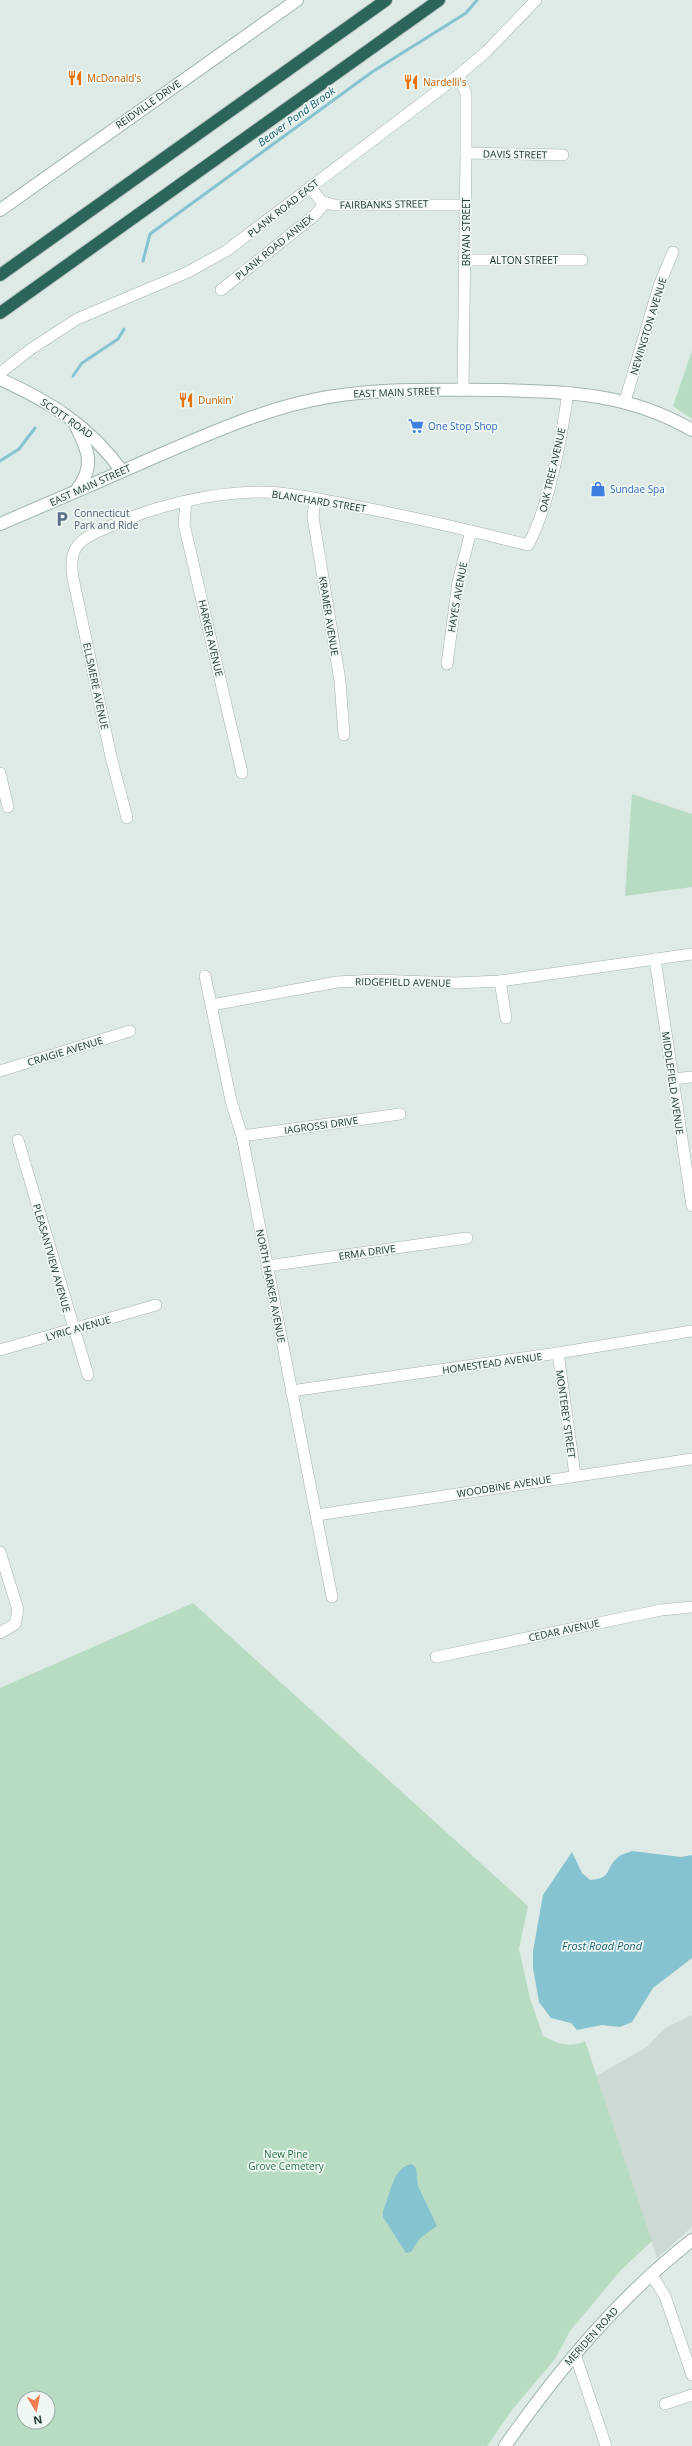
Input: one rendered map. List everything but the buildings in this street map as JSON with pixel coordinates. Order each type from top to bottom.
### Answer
[{"type":"highway","points":[[0,275],[386,0]]},
{"type":"highway","points":[[0,313],[439,0]]},
{"type":"main road","name":"REIDVILLE DRIVE","points":[[0,210],[297,0]]},
{"type":"main road","name":"SCOTT ROAD","points":[[0,379],[35,396],[74,421],[99,442],[122,471]]},
{"type":"main road","name":"EAST MAIN STREET","points":[[0,524],[232,424],[292,404],[370,391],[463,390],[568,392],[625,401],[663,415],[692,430]]},
{"type":"main road","points":[[74,421],[87,449],[89,466],[86,479],[76,491]]},
{"type":"main road","name":"MERIDEN ROAD","points":[[505,2446],[575,2354],[616,2308],[651,2274],[692,2240]]},
{"type":"street","name":"PLANK ROAD EAST","points":[[0,373],[31,349],[82,317],[188,272],[218,256],[459,75],[503,35],[536,0]]},
{"type":"street","name":"BRYAN STREET","points":[[459,75],[466,94],[466,260],[463,390]]},
{"type":"street","name":"DAVIS STREET","points":[[466,153],[563,155]]},
{"type":"street","name":"FAIRBANKS STREET","points":[[310,187],[325,203],[334,205],[466,205]]},
{"type":"street","name":"PLANK ROAD ANNEX","points":[[221,290],[315,215],[325,203]]},
{"type":"street","name":"NEWINGTON AVENUE","points":[[625,401],[659,286],[673,252]]},
{"type":"street","name":"ALTON STREET","points":[[466,260],[582,260]]},
{"type":"street","name":"OAK TREE AVENUE","points":[[528,545],[542,512],[562,429],[568,392]]},
{"type":"street","name":"BLANCHARD STREET","points":[[72,554],[76,546],[83,540],[143,512],[186,502],[257,492],[315,498],[405,515],[528,545]]},
{"type":"street","name":"KRAMER AVENUE","points":[[315,498],[314,517],[340,681],[344,735]]},
{"type":"street","name":"HARKER AVENUE","points":[[186,502],[184,524],[242,773]]},
{"type":"street","name":"HAYES AVENUE","points":[[446,664],[458,582],[471,531]]},
{"type":"street","name":"ELLSMERE AVENUE","points":[[72,554],[73,578],[111,757],[127,818]]},
{"type":"street","points":[[0,773],[8,808]]},
{"type":"street","name":"RIDGEFIELD AVENUE","points":[[212,1006],[312,985],[346,981],[376,980],[456,983],[500,981],[692,954]]},
{"type":"street","name":"MIDDLEFIELD AVENUE","points":[[655,959],[692,1206]]},
{"type":"street","name":"NORTH HARKER AVENUE","points":[[205,976],[231,1101],[242,1136],[332,1597]]},
{"type":"street","points":[[500,981],[506,1018]]},
{"type":"street","name":"CRAIGIE AVENUE","points":[[0,1071],[130,1031]]},
{"type":"street","points":[[673,1079],[692,1077]]},
{"type":"street","name":"IAGROSSI DRIVE","points":[[242,1136],[400,1114]]},
{"type":"street","name":"PLEASANTVIEW AVENUE","points":[[18,1140],[73,1330],[88,1375]]},
{"type":"street","name":"ERMA DRIVE","points":[[268,1266],[468,1238]]},
{"type":"street","name":"LYRIC AVENUE","points":[[0,1350],[156,1305]]},
{"type":"street","name":"HOMESTEAD AVENUE","points":[[291,1391],[558,1353],[692,1331]]},
{"type":"street","name":"MONTEREY STREET","points":[[558,1353],[575,1475]]},
{"type":"street","name":"WOODBINE AVENUE","points":[[317,1515],[575,1475],[692,1459]]},
{"type":"street","points":[[0,1552],[18,1610],[15,1624],[0,1633]]},
{"type":"street","name":"CEDAR AVENUE","points":[[436,1657],[662,1610],[692,1607]]},
{"type":"street","points":[[651,2274],[664,2296],[692,2375]]},
{"type":"street","points":[[575,2354],[606,2446]]},
{"type":"street","points":[[665,2404],[692,2395]]},
{"type":"shaded area","points":[[692,2015],[692,2227],[657,2258],[596,2076],[647,2047],[665,2028]]},
{"type":"green space","points":[[692,351],[692,419],[673,406]]},
{"type":"green space","points":[[632,794],[692,814],[692,887],[625,896]]},
{"type":"green space","name":"New Pine Grove Cemetery","points":[[193,1603],[528,1906],[519,1949],[530,1998],[543,2036],[558,2043],[568,2045],[574,2045],[585,2041],[652,2241],[621,2270],[570,2331],[555,2359],[512,2410],[487,2446],[0,2446],[0,1688]]},
{"type":"water","name":"Frost Road Pond","points":[[632,1851],[681,1857],[692,1855],[692,1958],[653,1988],[632,2022],[620,2027],[602,2025],[577,2030],[571,2023],[551,2018],[539,2002],[533,1968],[533,1951],[543,1895],[572,1852],[582,1873],[590,1880],[597,1879],[605,1875],[617,1858]]},
{"type":"water","points":[[412,2164],[416,2168],[418,2186],[437,2226],[420,2238],[411,2252],[406,2253],[383,2217],[383,2211],[396,2176],[400,2170]]},
{"type":"waterway","name":"Beaver Pond Brook","points":[[143,261],[150,234],[372,72],[466,13],[477,0]]},
{"type":"waterway","name":"Beaver Pond Brook","points":[[73,376],[82,363],[118,339],[124,329]]},
{"type":"waterway","name":"Beaver Pond Brook","points":[[0,461],[19,449],[35,428]]},
{"type":"place","name":"McDonald's","points":[[75,78]]},
{"type":"place","name":"Nardelli's","points":[[411,82]]},
{"type":"place","name":"Dunkin'","points":[[186,400]]},
{"type":"place","name":"One Stop Shop","points":[[416,426]]},
{"type":"place","name":"Sundae Spa","points":[[598,489]]},
{"type":"place","name":"Connecticut Park and Ride","points":[[62,519]]}]
